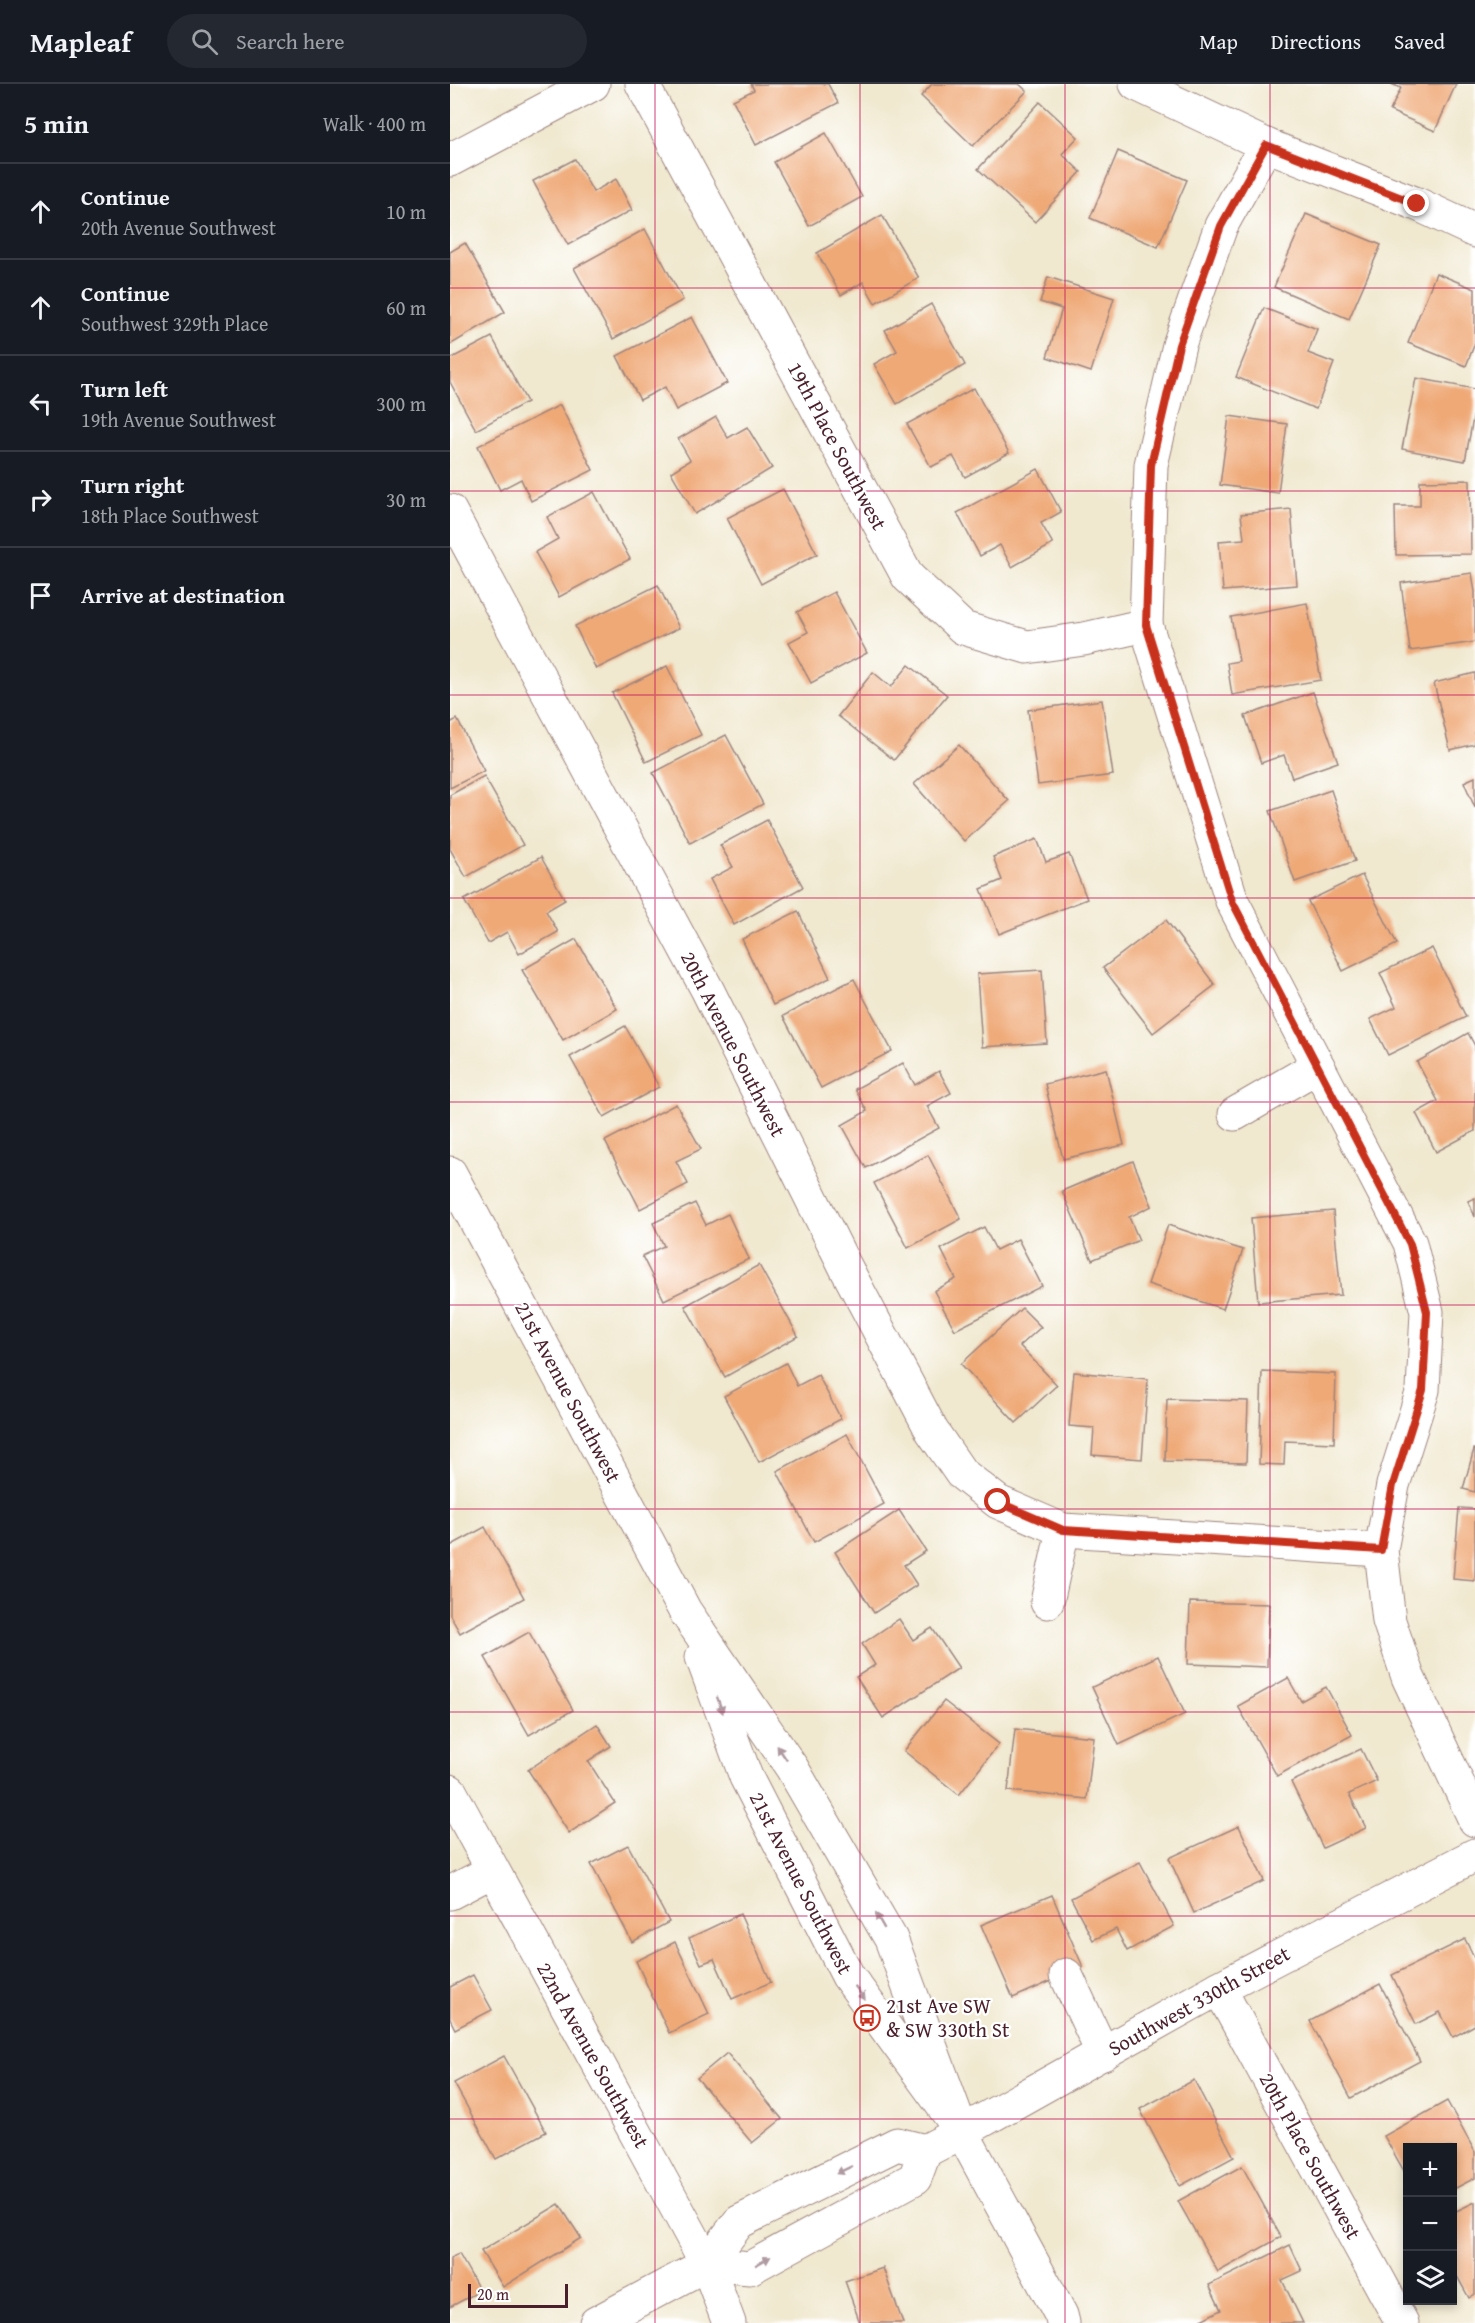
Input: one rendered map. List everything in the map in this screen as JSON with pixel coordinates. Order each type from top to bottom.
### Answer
[{"type":"street","points":[[450,160],[593,84]]},
{"type":"street","name":"19th Place Southwest","points":[[642,84],[908,577],[963,628],[1027,647],[1084,639],[1146,625]]},
{"type":"street","points":[[1136,84],[1266,145],[1417,204],[1475,231]]},
{"type":"street","points":[[1266,145],[1221,226],[1179,345],[1151,465],[1146,625],[1232,901],[1410,1244],[1427,1312],[1423,1390],[1393,1485],[1381,1550],[1389,1621],[1408,1677],[1475,1820]]},
{"type":"street","name":"20th Avenue Southwest","points":[[450,510],[707,989],[845,1266],[932,1431],[961,1473],[998,1502],[1063,1530],[1381,1550]]},
{"type":"street","points":[[1235,1114],[1318,1066]]},
{"type":"street","name":"21st Avenue Southwest","points":[[450,1173],[685,1611],[792,1768],[891,1939],[962,2132]]},
{"type":"street","points":[[1047,1602],[1063,1530]]},
{"type":"street","name":"21st Avenue Southwest","points":[[685,1611],[746,1777],[848,1976],[962,2132],[1065,2320]]},
{"type":"street","name":"22nd Avenue Southwest","points":[[450,1791],[707,2264],[729,2323]]},
{"type":"street","name":"Southwest 330th Street","points":[[925,2151],[1219,1988],[1475,1855]]},
{"type":"street","points":[[450,1893],[492,1871]]},
{"type":"street","points":[[1066,1975],[1103,2054]]},
{"type":"street","name":"20th Place Southwest","points":[[1219,1988],[1402,2323]]},
{"type":"street","points":[[596,2323],[707,2264],[739,2222],[897,2144],[925,2151],[915,2178],[750,2268],[707,2264]]},
{"type":"building","points":[[751,84],[828,84],[838,103],[756,145],[733,100],[754,90]]},
{"type":"building","points":[[932,84],[1019,84],[1027,91],[973,146],[921,96]]},
{"type":"building","points":[[1391,84],[1456,84],[1435,131],[1390,111],[1401,88]]},
{"type":"building","points":[[1040,102],[1078,137],[1062,154],[1081,172],[1035,222],[978,169]]},
{"type":"building","points":[[826,133],[862,197],[809,226],[774,162]]},
{"type":"building","points":[[1118,151],[1187,180],[1158,247],[1090,218]]},
{"type":"building","points":[[575,159],[593,192],[616,179],[632,210],[568,245],[533,181]]},
{"type":"building","points":[[1306,214],[1381,245],[1349,319],[1274,287]]},
{"type":"building","points":[[882,215],[919,278],[875,303],[863,282],[841,295],[817,253]]},
{"type":"building","points":[[645,229],[683,300],[613,339],[574,268]]},
{"type":"building","points":[[465,243],[505,312],[450,345],[450,252]]},
{"type":"building","points":[[1436,273],[1475,289],[1475,343],[1466,366],[1408,343]]},
{"type":"building","points":[[1048,277],[1114,298],[1091,372],[1047,357],[1062,309],[1040,302]]},
{"type":"building","points":[[931,304],[965,365],[897,404],[874,364],[897,351],[885,330]]},
{"type":"building","points":[[1264,308],[1317,329],[1308,353],[1334,363],[1316,409],[1236,377]]},
{"type":"building","points":[[692,317],[727,383],[676,410],[665,387],[640,400],[617,356]]},
{"type":"building","points":[[492,337],[527,402],[476,430],[450,382],[450,359]]},
{"type":"building","points":[[1416,378],[1475,389],[1475,408],[1465,461],[1402,449]]},
{"type":"building","points":[[974,388],[1009,453],[965,477],[953,456],[931,467],[907,424]]},
{"type":"building","points":[[560,405],[593,470],[531,501],[521,479],[500,490],[478,446]]},
{"type":"building","points":[[1229,416],[1287,424],[1278,493],[1220,485]]},
{"type":"building","points":[[716,417],[728,438],[747,427],[772,468],[695,514],[671,472],[690,460],[678,439]]},
{"type":"building","points":[[1038,469],[1061,512],[1041,523],[1053,544],[1012,567],[1000,545],[980,556],[957,513]]},
{"type":"building","points":[[1470,480],[1471,554],[1396,555],[1395,506],[1420,506],[1420,481]]},
{"type":"building","points":[[783,489],[817,554],[761,584],[727,518]]},
{"type":"building","points":[[594,492],[630,559],[559,597],[535,552],[558,539],[547,517]]},
{"type":"building","points":[[1291,509],[1297,585],[1223,591],[1219,541],[1244,539],[1241,514]]},
{"type":"building","points":[[1472,573],[1475,592],[1475,642],[1410,651],[1401,583]]},
{"type":"building","points":[[658,585],[679,628],[596,669],[575,626]]},
{"type":"building","points":[[834,592],[867,653],[811,683],[789,642],[808,632],[797,612]]},
{"type":"building","points":[[1307,603],[1321,680],[1232,695],[1227,663],[1239,661],[1231,617]]},
{"type":"building","points":[[909,665],[947,695],[894,760],[838,716],[873,672],[891,687]]},
{"type":"building","points":[[667,666],[701,735],[646,762],[612,693]]},
{"type":"building","points":[[1475,673],[1475,744],[1450,750],[1434,683]]},
{"type":"building","points":[[1313,692],[1338,762],[1292,778],[1284,755],[1261,763],[1245,716]]},
{"type":"building","points":[[1102,700],[1113,775],[1038,785],[1028,710]]},
{"type":"building","points":[[457,719],[484,771],[450,788],[450,723]]},
{"type":"building","points":[[726,735],[763,804],[690,843],[653,773]]},
{"type":"building","points":[[959,745],[1009,801],[964,841],[914,784]]},
{"type":"building","points":[[484,776],[523,845],[466,877],[450,849],[450,795]]},
{"type":"building","points":[[1475,777],[1475,808],[1464,782]]},
{"type":"building","points":[[1331,790],[1355,861],[1295,882],[1270,811]]},
{"type":"building","points":[[767,820],[803,887],[734,925],[710,879],[733,867],[720,845]]},
{"type":"building","points":[[1037,839],[1046,862],[1069,854],[1087,899],[999,934],[981,889],[1002,880],[993,857]]},
{"type":"building","points":[[541,857],[565,900],[546,911],[558,932],[519,954],[507,932],[488,943],[464,900]]},
{"type":"building","points":[[1362,875],[1397,944],[1343,971],[1308,901]]},
{"type":"building","points":[[798,911],[830,978],[773,1005],[742,939]]},
{"type":"building","points":[[1166,920],[1215,985],[1153,1033],[1103,968]]},
{"type":"building","points":[[576,939],[617,1009],[563,1040],[522,970]]},
{"type":"building","points":[[1432,948],[1466,1017],[1388,1055],[1370,1019],[1396,1007],[1380,973]]},
{"type":"building","points":[[1042,970],[1047,1043],[982,1047],[977,974]]},
{"type":"building","points":[[854,979],[892,1051],[821,1088],[783,1016]]},
{"type":"building","points":[[625,1026],[659,1087],[604,1117],[570,1057]]},
{"type":"building","points":[[1468,1033],[1475,1046],[1475,1131],[1436,1152],[1416,1113],[1438,1101],[1417,1062]]},
{"type":"building","points":[[903,1063],[915,1085],[939,1071],[951,1093],[927,1106],[939,1128],[866,1168],[842,1125],[867,1111],[855,1089]]},
{"type":"building","points":[[1106,1069],[1124,1145],[1063,1159],[1045,1084]]},
{"type":"building","points":[[676,1104],[701,1149],[676,1161],[688,1184],[640,1209],[605,1141]]},
{"type":"building","points":[[928,1155],[961,1219],[908,1248],[874,1183]]},
{"type":"building","points":[[1133,1161],[1152,1206],[1129,1217],[1139,1240],[1092,1260],[1062,1191]]},
{"type":"building","points":[[1475,1198],[1475,1217],[1468,1201]]},
{"type":"building","points":[[695,1203],[706,1225],[728,1214],[749,1259],[664,1300],[642,1256],[664,1246],[653,1223]]},
{"type":"building","points":[[1333,1211],[1341,1295],[1258,1302],[1251,1218]]},
{"type":"building","points":[[1168,1225],[1243,1250],[1223,1309],[1148,1284]]},
{"type":"building","points":[[984,1227],[996,1250],[1018,1239],[1042,1286],[955,1330],[934,1291],[956,1279],[941,1249]]},
{"type":"building","points":[[759,1265],[798,1336],[725,1377],[685,1306]]},
{"type":"building","points":[[1022,1308],[1041,1327],[1020,1346],[1057,1385],[1016,1423],[961,1364]]},
{"type":"building","points":[[786,1363],[797,1386],[818,1375],[841,1419],[759,1462],[724,1396]]},
{"type":"building","points":[[1262,1371],[1336,1374],[1334,1443],[1285,1441],[1284,1465],[1259,1464]]},
{"type":"building","points":[[1074,1372],[1148,1379],[1142,1459],[1092,1455],[1094,1428],[1069,1426]]},
{"type":"building","points":[[1167,1399],[1248,1401],[1246,1463],[1165,1461]]},
{"type":"building","points":[[847,1434],[884,1504],[814,1542],[777,1471]]},
{"type":"building","points":[[1475,1449],[1475,1492],[1463,1489]]},
{"type":"building","points":[[1459,1508],[1475,1509],[1475,1581],[1453,1579]]},
{"type":"building","points":[[899,1510],[926,1551],[904,1565],[917,1585],[874,1613],[835,1552]]},
{"type":"building","points":[[485,1527],[524,1598],[460,1633],[450,1615],[450,1546]]},
{"type":"building","points":[[1190,1602],[1269,1604],[1267,1667],[1188,1664]]},
{"type":"building","points":[[899,1619],[913,1640],[932,1628],[959,1668],[883,1718],[856,1677],[875,1665],[862,1644]]},
{"type":"building","points":[[529,1632],[573,1710],[529,1735],[485,1657]]},
{"type":"building","points":[[1158,1656],[1185,1714],[1119,1745],[1092,1687]]},
{"type":"building","points":[[1288,1678],[1301,1701],[1326,1687],[1352,1735],[1277,1776],[1238,1706]]},
{"type":"building","points":[[944,1701],[999,1744],[959,1795],[904,1751]]},
{"type":"building","points":[[597,1724],[611,1746],[588,1761],[615,1803],[569,1833],[528,1770]]},
{"type":"building","points":[[1015,1729],[1094,1737],[1087,1799],[1008,1791]]},
{"type":"building","points":[[1361,1749],[1377,1781],[1349,1794],[1366,1828],[1323,1848],[1291,1782]]},
{"type":"building","points":[[1239,1826],[1264,1881],[1194,1913],[1169,1858]]},
{"type":"building","points":[[628,1845],[669,1922],[632,1942],[591,1864]]},
{"type":"building","points":[[1140,1862],[1174,1926],[1127,1951],[1116,1929],[1093,1940],[1071,1898]]},
{"type":"building","points":[[1052,1895],[1083,1967],[1013,1998],[981,1925]]},
{"type":"building","points":[[740,1914],[771,1982],[732,1999],[714,1959],[701,1964],[689,1938]]},
{"type":"building","points":[[1465,1939],[1475,1960],[1475,2025],[1453,2037],[1440,2012],[1416,2024],[1392,1975]]},
{"type":"building","points":[[675,1942],[709,2014],[669,2033],[636,1961]]},
{"type":"building","points":[[473,1975],[492,2010],[455,2029],[450,2019],[450,1987]]},
{"type":"building","points":[[1380,1984],[1420,2061],[1351,2098],[1310,2021]]},
{"type":"building","points":[[727,2053],[782,2119],[752,2143],[697,2078]]},
{"type":"building","points":[[504,2056],[546,2132],[496,2159],[454,2083]]},
{"type":"building","points":[[1194,2080],[1234,2157],[1180,2186],[1140,2109]]},
{"type":"building","points":[[1447,2101],[1475,2152],[1475,2178],[1457,2187],[1457,2143],[1403,2143],[1403,2169],[1384,2136]]},
{"type":"building","points":[[1242,2166],[1281,2237],[1218,2272],[1178,2201]]},
{"type":"building","points":[[1475,2202],[1475,2294],[1469,2298],[1457,2276],[1457,2211]]},
{"type":"building","points":[[559,2204],[581,2238],[503,2287],[481,2251]]},
{"type":"building","points":[[1290,2245],[1302,2271],[1282,2280],[1303,2323],[1202,2323],[1201,2320],[1221,2310],[1209,2285]]},
{"type":"building","points":[[459,2254],[480,2291],[450,2307],[450,2258]]},
{"type":"building","points":[[883,2268],[903,2323],[860,2323],[845,2281]]},
{"type":"place","name":"21st Ave SW & SW 330th St","points":[[867,2018]]},
{"type":"route","points":[[998,1502],[1063,1530],[1381,1550],[1393,1485],[1423,1390],[1427,1312],[1410,1244],[1232,901],[1146,625],[1151,465],[1179,345],[1221,226],[1266,145],[1417,204]]}]
